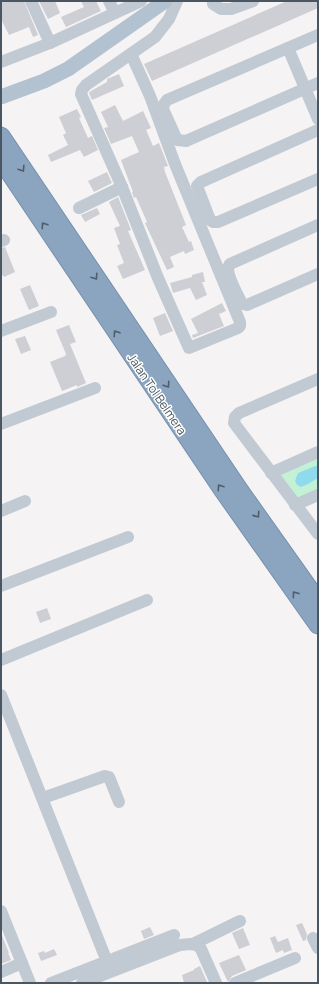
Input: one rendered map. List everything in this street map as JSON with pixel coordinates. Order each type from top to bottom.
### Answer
[{"type":"highway","name":"Jalan Tol Belmera","points":[[1,136],[240,491],[318,601]]},
{"type":"highway","name":"Jalan Tol Belmera","points":[[1,160],[226,495],[318,625]]},
{"type":"main road","points":[[4,96],[44,81],[68,69],[165,1]]},
{"type":"street","points":[[32,1],[50,43]]},
{"type":"street","points":[[109,1],[115,13]]},
{"type":"street","points":[[1,62],[50,43],[141,1]]},
{"type":"street","points":[[131,54],[150,96],[175,164],[240,322],[239,327],[188,348],[155,271],[122,187],[81,94],[86,85],[155,37],[169,19],[177,1]]},
{"type":"street","points":[[213,1],[213,4],[220,9],[231,9],[253,1]]},
{"type":"street","points":[[318,35],[167,100],[163,109],[178,140],[186,142],[318,83]]},
{"type":"street","points":[[288,48],[318,119]]},
{"type":"street","points":[[318,130],[201,182],[198,186],[210,220],[213,222],[218,222],[318,179]]},
{"type":"street","points":[[79,208],[122,187]]},
{"type":"street","points":[[318,225],[228,266],[228,272],[241,302],[247,305],[318,274]]},
{"type":"street","points":[[1,331],[51,312]]},
{"type":"street","points":[[318,379],[239,413],[235,417],[234,423],[318,534]]},
{"type":"street","points":[[1,424],[95,388]]},
{"type":"street","points":[[271,473],[318,452]]},
{"type":"street","points":[[295,505],[318,494]]},
{"type":"street","points":[[1,511],[25,502]]},
{"type":"street","points":[[1,586],[128,537]]},
{"type":"street","points":[[1,660],[147,600]]},
{"type":"street","points":[[1,694],[104,954]]},
{"type":"street","points":[[43,798],[105,776],[109,778],[119,802]]},
{"type":"street","points":[[1,914],[30,983]]},
{"type":"street","points":[[82,983],[180,945],[193,944],[240,921]]},
{"type":"street","points":[[51,983],[174,935]]},
{"type":"street","points":[[193,944],[201,949],[216,983]]},
{"type":"street","points":[[235,983],[295,958]]},
{"type":"street","points":[[1,972],[22,963]]},
{"type":"green space","points":[[318,456],[318,491],[297,499],[281,478],[281,475]]},
{"type":"water","points":[[318,465],[318,478],[301,487],[297,485],[295,481],[298,473]]},
{"type":"building","points":[[1,1],[24,1],[38,35],[33,37],[29,27],[9,35],[1,19]]},
{"type":"building","points":[[39,1],[55,1],[60,13],[48,19]]},
{"type":"building","points":[[81,1],[96,1],[101,11],[66,27],[61,17],[84,7]]},
{"type":"building","points":[[287,1],[318,1],[318,8],[152,81],[144,64]]},
{"type":"building","points":[[119,74],[124,86],[92,100],[89,93],[91,91],[107,82],[107,79]]},
{"type":"building","points":[[115,105],[123,121],[143,111],[151,128],[146,130],[153,146],[159,143],[168,166],[164,167],[165,172],[186,225],[182,227],[189,242],[191,241],[194,250],[185,254],[184,251],[170,257],[174,267],[167,270],[145,223],[147,222],[136,197],[134,198],[121,160],[139,152],[132,136],[111,144],[104,128],[108,127],[101,112]]},
{"type":"building","points":[[77,109],[81,117],[79,118],[88,138],[92,136],[98,150],[84,157],[80,150],[51,162],[48,155],[68,145],[63,135],[66,133],[59,117]]},
{"type":"building","points":[[107,172],[112,183],[94,192],[88,181]]},
{"type":"building","points":[[118,197],[131,230],[128,231],[145,270],[123,279],[117,266],[124,263],[117,245],[120,244],[114,228],[120,226],[109,202]]},
{"type":"building","points":[[97,208],[100,214],[85,222],[81,215]]},
{"type":"building","points":[[5,247],[15,272],[4,277],[3,275],[1,276],[1,248]]},
{"type":"building","points":[[203,272],[205,282],[202,282],[207,295],[196,300],[190,288],[173,293],[170,283],[192,277],[192,275]]},
{"type":"building","points":[[30,285],[39,306],[29,310],[20,289]]},
{"type":"building","points":[[222,303],[226,311],[219,314],[224,326],[193,338],[192,335],[198,333],[191,319]]},
{"type":"building","points":[[165,313],[173,331],[160,336],[153,318]]},
{"type":"building","points":[[69,325],[76,342],[70,344],[86,383],[62,391],[50,362],[65,356],[66,354],[56,330]]},
{"type":"building","points":[[25,336],[31,350],[21,354],[15,339]]},
{"type":"building","points":[[47,608],[51,619],[40,623],[36,612]]},
{"type":"building","points":[[302,923],[307,934],[306,940],[303,941],[296,925]]},
{"type":"building","points":[[150,927],[154,935],[144,939],[141,931]]},
{"type":"building","points":[[243,928],[250,945],[239,949],[232,933]]},
{"type":"building","points":[[1,933],[11,960],[1,964]]},
{"type":"building","points":[[275,936],[278,942],[288,938],[292,950],[284,953],[283,950],[276,953],[270,938]]},
{"type":"building","points":[[54,949],[57,955],[41,961],[38,953],[44,951],[45,953]]},
{"type":"building","points":[[239,955],[246,970],[232,976],[228,982],[219,963]]},
{"type":"building","points":[[200,966],[207,982],[184,983],[182,975]]}]
